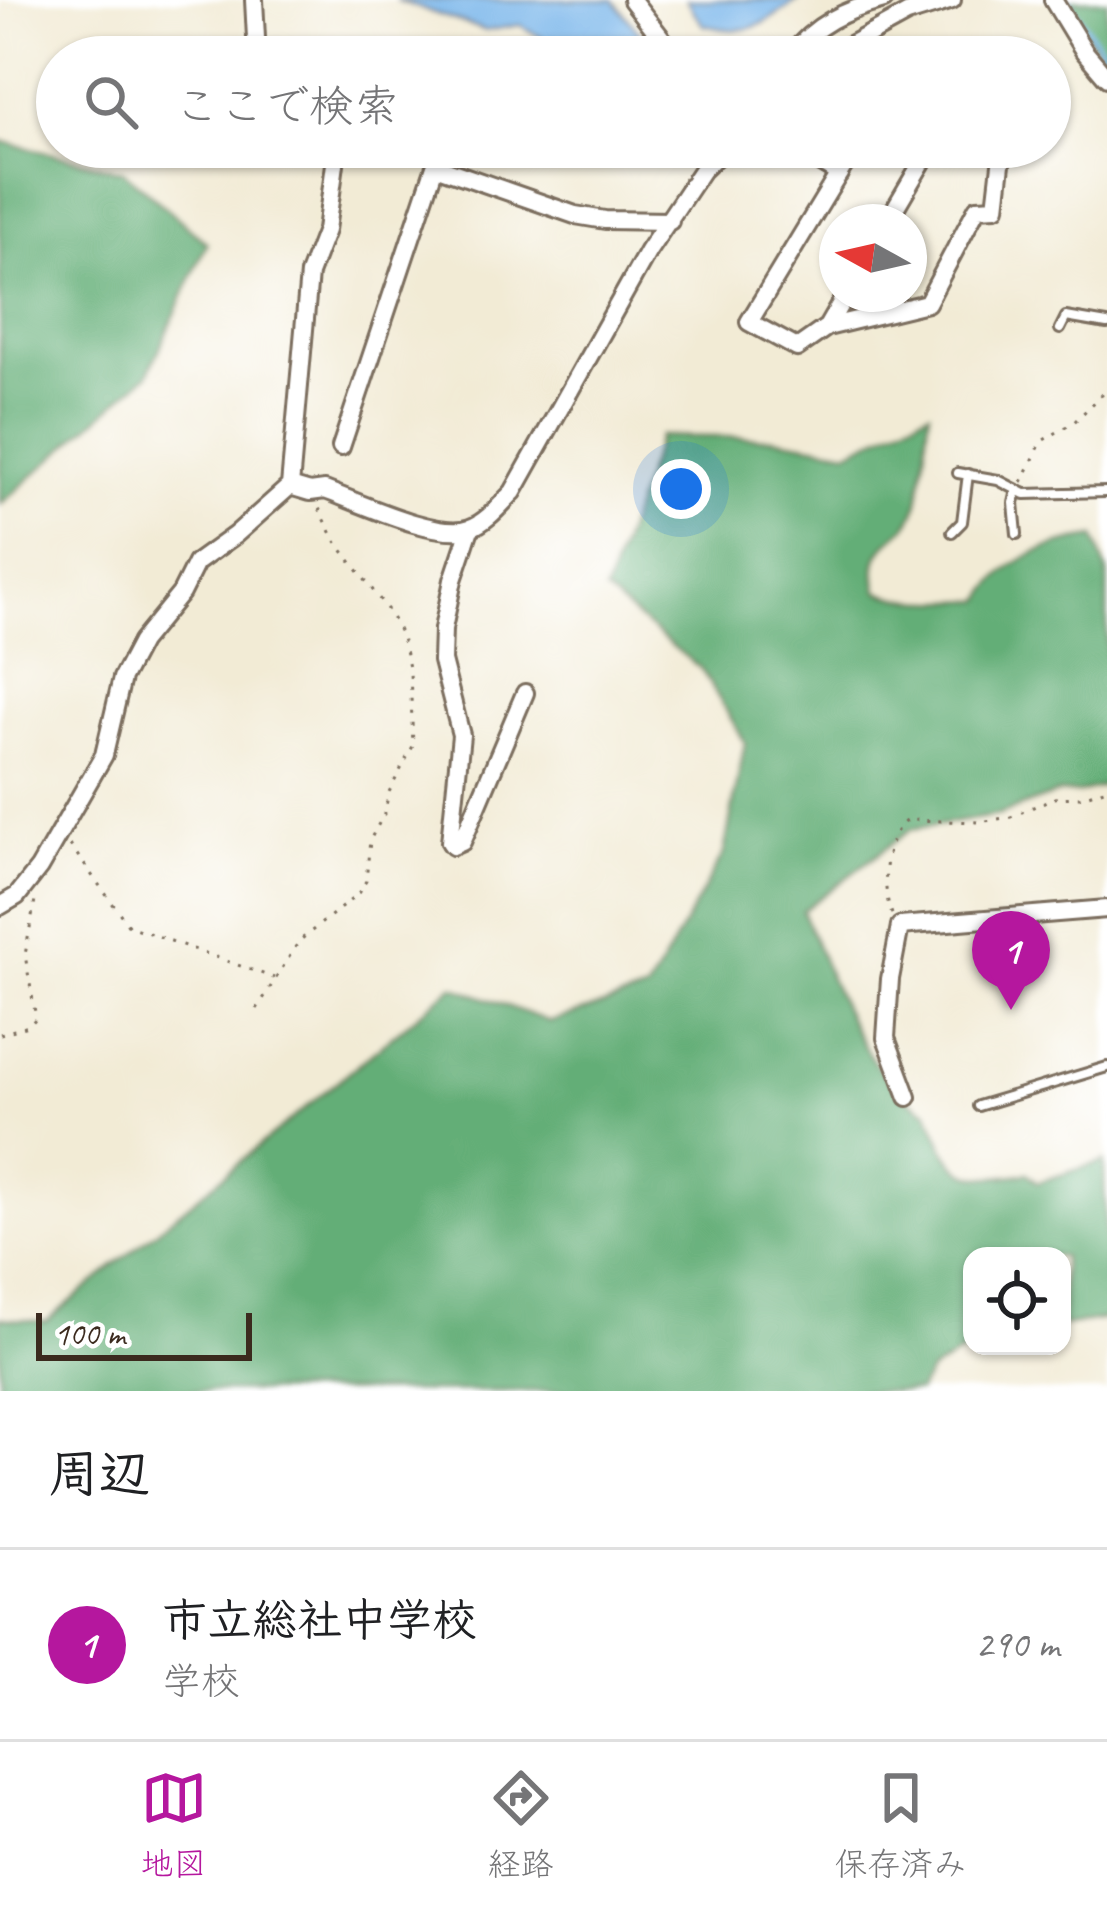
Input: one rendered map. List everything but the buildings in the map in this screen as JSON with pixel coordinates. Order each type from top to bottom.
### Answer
[{"type":"street","points":[[254,0],[256,36]]},
{"type":"street","points":[[632,0],[660,36]]},
{"type":"street","points":[[808,36],[826,22],[884,0]]},
{"type":"street","points":[[869,36],[894,20],[952,0]]},
{"type":"street","points":[[1053,0],[1107,78]]},
{"type":"street","points":[[0,906],[26,886],[104,754],[122,678],[141,642],[182,593],[196,563],[236,536],[290,486],[309,274],[326,230],[334,168]]},
{"type":"street","points":[[341,447],[434,168]]},
{"type":"street","points":[[441,168],[574,214],[604,220],[670,221]]},
{"type":"street","points":[[525,694],[462,842],[453,846],[461,735],[442,661],[453,580],[470,529],[513,492],[648,251],[704,168]]},
{"type":"street","points":[[829,168],[839,174]]},
{"type":"street","points":[[843,168],[749,322],[797,349],[827,327],[927,303],[977,208],[996,207],[1001,168]]},
{"type":"street","points":[[898,204],[919,168]]},
{"type":"street","points":[[827,327],[836,312]]},
{"type":"street","points":[[290,486],[325,490],[430,528],[470,529]]},
{"type":"street","points":[[908,1097],[886,1039],[900,926],[1107,909]]},
{"type":"lane","points":[[1060,328],[1066,317],[1107,324]]},
{"type":"lane","points":[[952,532],[962,522],[963,473],[1035,495],[1107,492]]},
{"type":"lane","points":[[1017,490],[1018,534]]},
{"type":"lane","points":[[978,1106],[1107,1067]]},
{"type":"path","points":[[1017,490],[1042,441],[1073,423],[1107,390]]},
{"type":"path","points":[[257,1009],[299,941],[357,896],[366,881],[370,840],[413,746],[410,672],[402,638],[390,613],[335,540],[310,491]]},
{"type":"path","points":[[900,926],[890,910],[886,880],[894,836],[907,820],[958,825],[1011,817],[1053,798],[1107,788]]},
{"type":"path","points":[[58,829],[129,926],[274,979]]},
{"type":"path","points":[[0,1034],[28,1026],[35,1018],[25,955],[36,898]]},
{"type":"green space","points":[[1061,0],[1107,0],[1107,64]]},
{"type":"green space","points":[[0,141],[36,150],[36,168],[123,171],[207,243],[148,374],[0,505]]},
{"type":"green space","points":[[930,411],[916,509],[877,560],[878,591],[917,600],[983,600],[1003,573],[1030,555],[1095,537],[1107,573],[1107,785],[1059,793],[999,815],[910,830],[802,911],[866,1051],[905,1096],[928,1111],[945,1149],[961,1170],[986,1177],[1028,1173],[1038,1182],[1104,1161],[1107,1319],[1071,1325],[1071,1247],[963,1247],[963,1352],[931,1371],[918,1391],[0,1391],[0,1318],[46,1322],[453,986],[550,1022],[647,991],[724,853],[745,742],[701,669],[605,592],[659,436],[773,438],[849,451]]},
{"type":"water","points":[[396,0],[613,0],[643,36],[539,36],[520,25],[486,31]]},
{"type":"water","points":[[686,0],[798,0],[763,23],[732,30],[703,25]]},
{"type":"waterway","points":[[1068,0],[1107,57]]},
{"type":"place","name":"市立総社中学校","points":[[1011,1010]]}]
